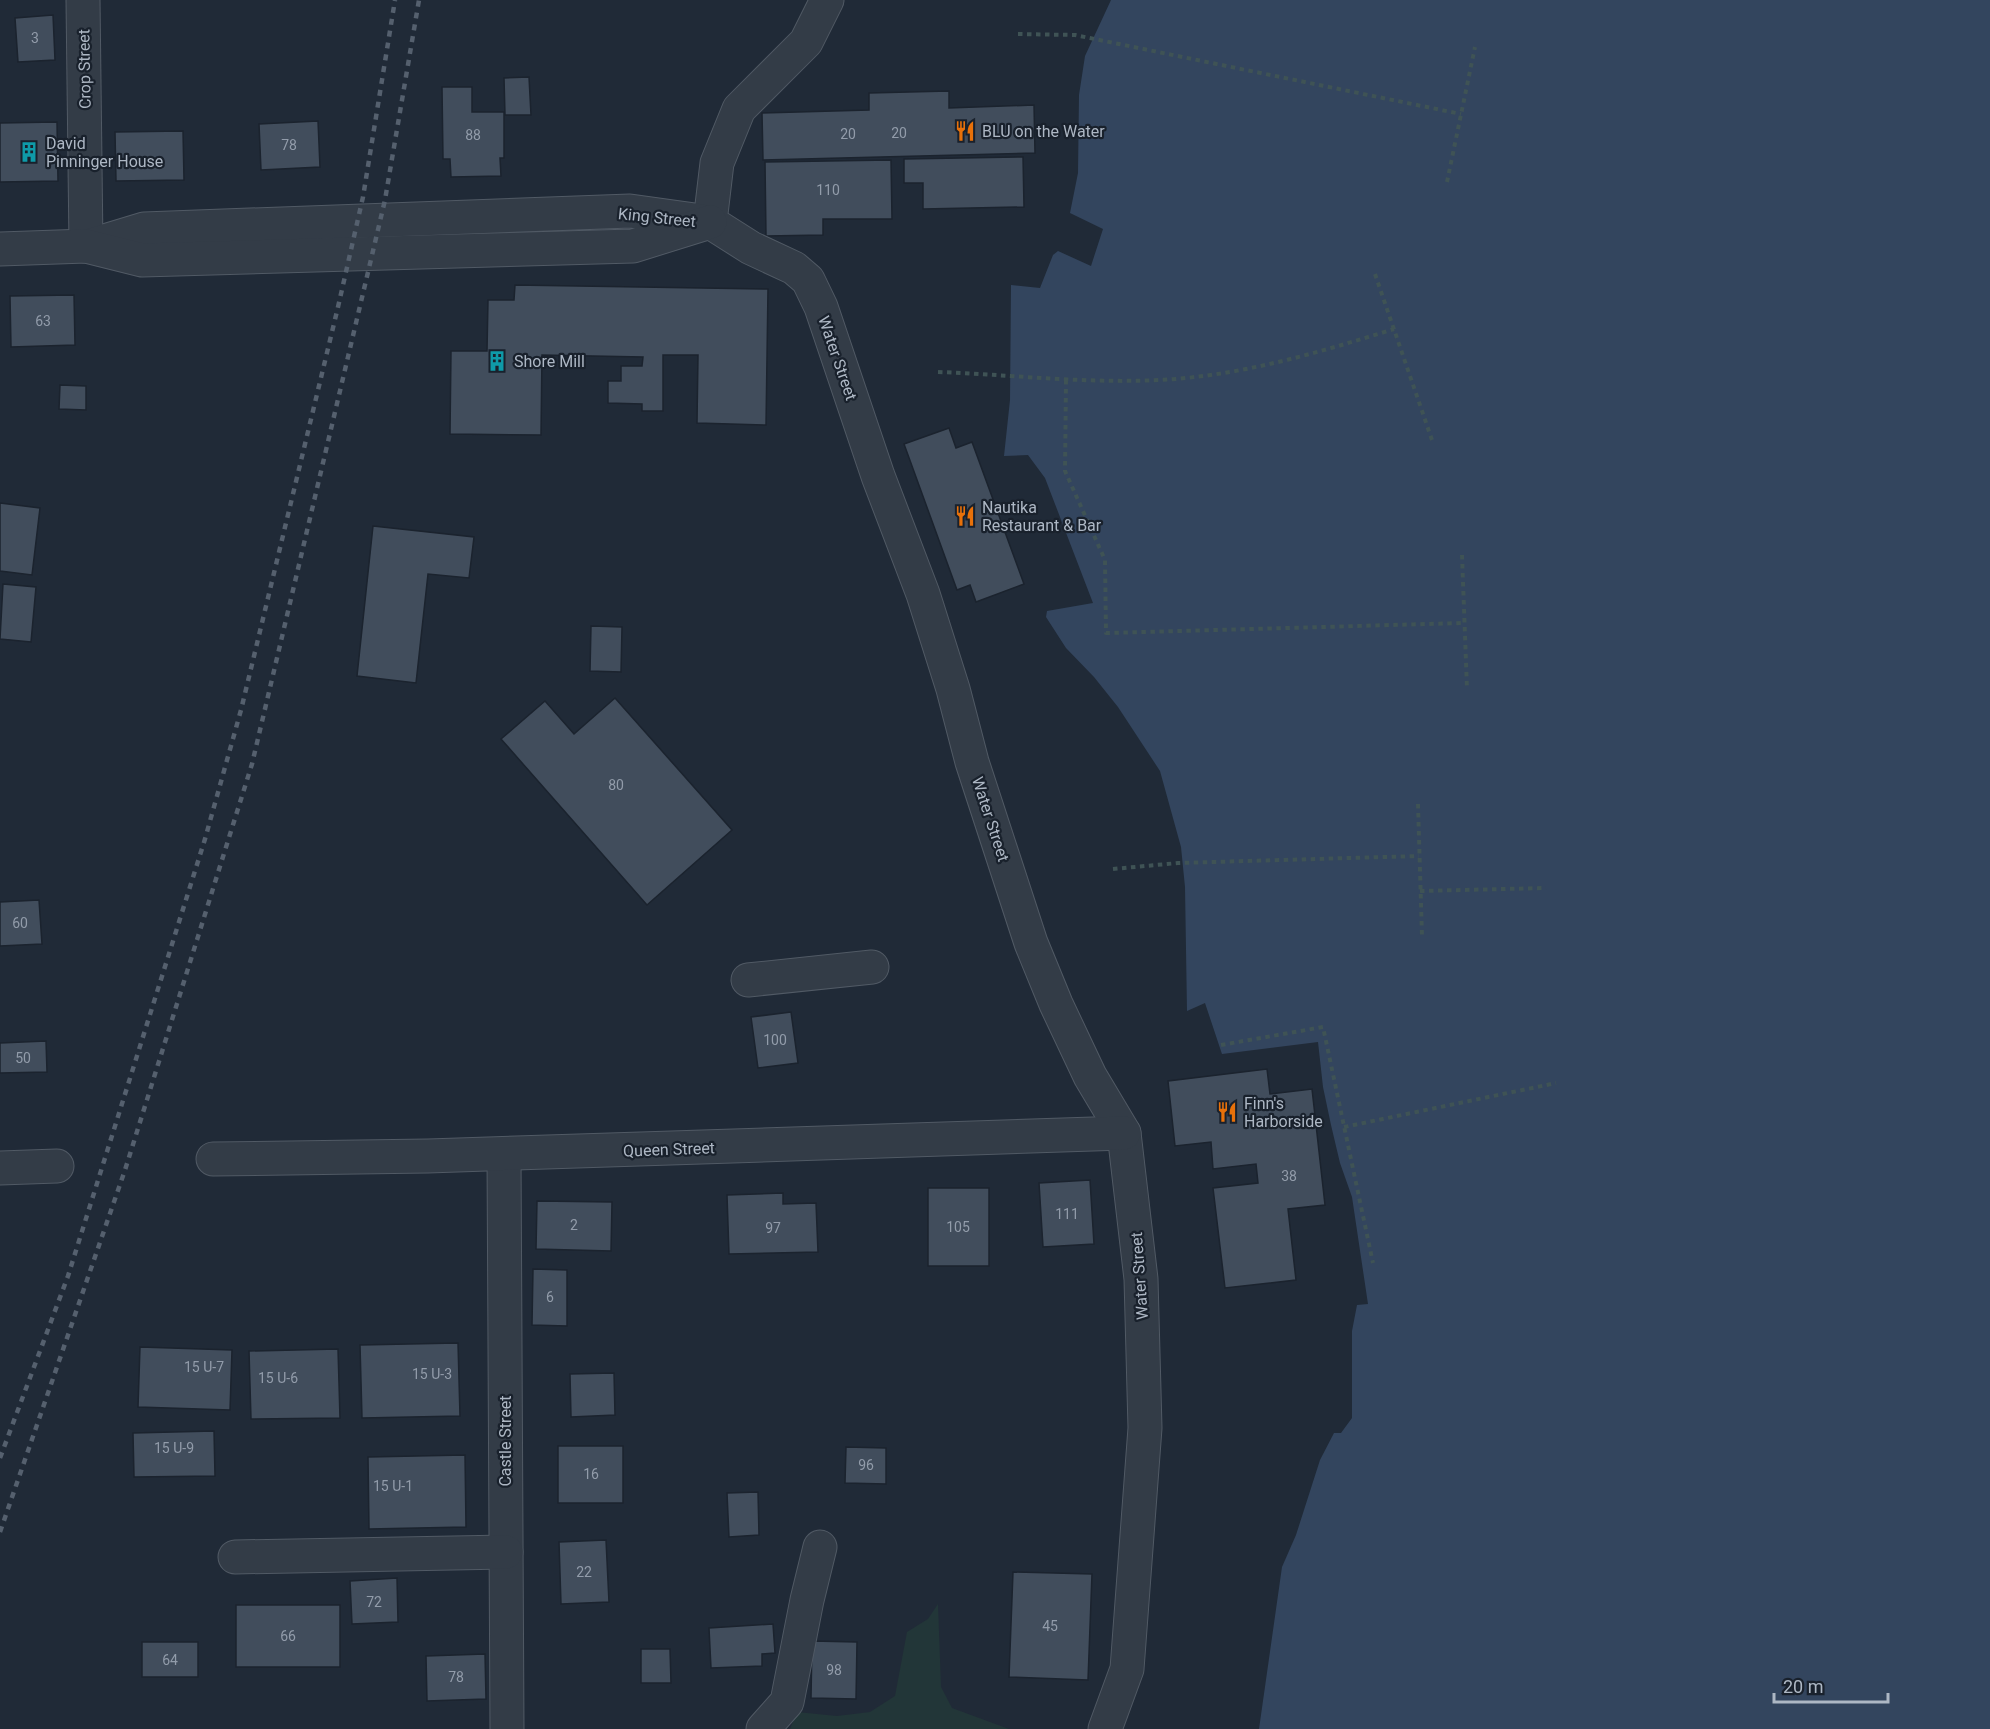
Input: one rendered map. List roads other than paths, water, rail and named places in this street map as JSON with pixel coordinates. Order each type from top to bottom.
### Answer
[{"type":"street","name":"Crop Street","points":[[83,0],[86,246]]},
{"type":"street","points":[[710,222],[717,163],[739,109],[806,42],[827,0]]},
{"type":"street","name":"King Street","points":[[0,249],[86,246],[144,229],[630,211],[710,222]]},
{"type":"street","name":"Water Street","points":[[710,222],[751,248],[794,268],[808,280],[821,307],[878,476],[923,594],[953,689],[972,762],[1031,943],[1056,1004],[1090,1076],[1124,1133],[1141,1279],[1145,1428],[1127,1669],[1105,1729]]},
{"type":"street","points":[[748,980],[872,966]]},
{"type":"street","name":"Queen Street","points":[[213,1159],[504,1154],[1124,1133]]},
{"type":"street","name":"Castle Street","points":[[504,1154],[507,1729]]},
{"type":"street","points":[[0,1168],[57,1166]]},
{"type":"street","points":[[763,1729],[787,1702],[820,1547]]},
{"type":"street","points":[[235,1557],[506,1552]]},
{"type":"water","points":[[1111,0],[1990,0],[1990,1729],[1259,1729],[1282,1567],[1296,1535],[1320,1460],[1334,1433],[1341,1433],[1352,1418],[1352,1331],[1357,1305],[1368,1304],[1352,1197],[1340,1163],[1331,1125],[1323,1087],[1318,1042],[1222,1054],[1205,1003],[1187,1011],[1185,887],[1181,847],[1160,771],[1118,707],[1094,677],[1066,648],[1046,617],[1047,611],[1093,603],[1045,478],[1028,455],[1004,456],[1010,400],[1011,285],[1040,288],[1053,255],[1058,251],[1091,266],[1103,229],[1070,213],[1078,173],[1079,95],[1085,56]]},
{"type":"railway","points":[[0,1458],[68,1276],[205,839],[241,710],[363,197],[395,0]]},
{"type":"railway","points":[[0,1532],[125,1170],[252,764],[385,200],[419,0]]},
{"type":"place","name":"BLU on the Water","points":[[965,131]]},
{"type":"place","name":"David Pinninger House","points":[[29,152]]},
{"type":"place","name":"Shore Mill","points":[[497,361]]},
{"type":"place","name":"Nautika Restaurant & Bar","points":[[965,516]]},
{"type":"place","name":"Finn's Harborside","points":[[1227,1112]]}]
